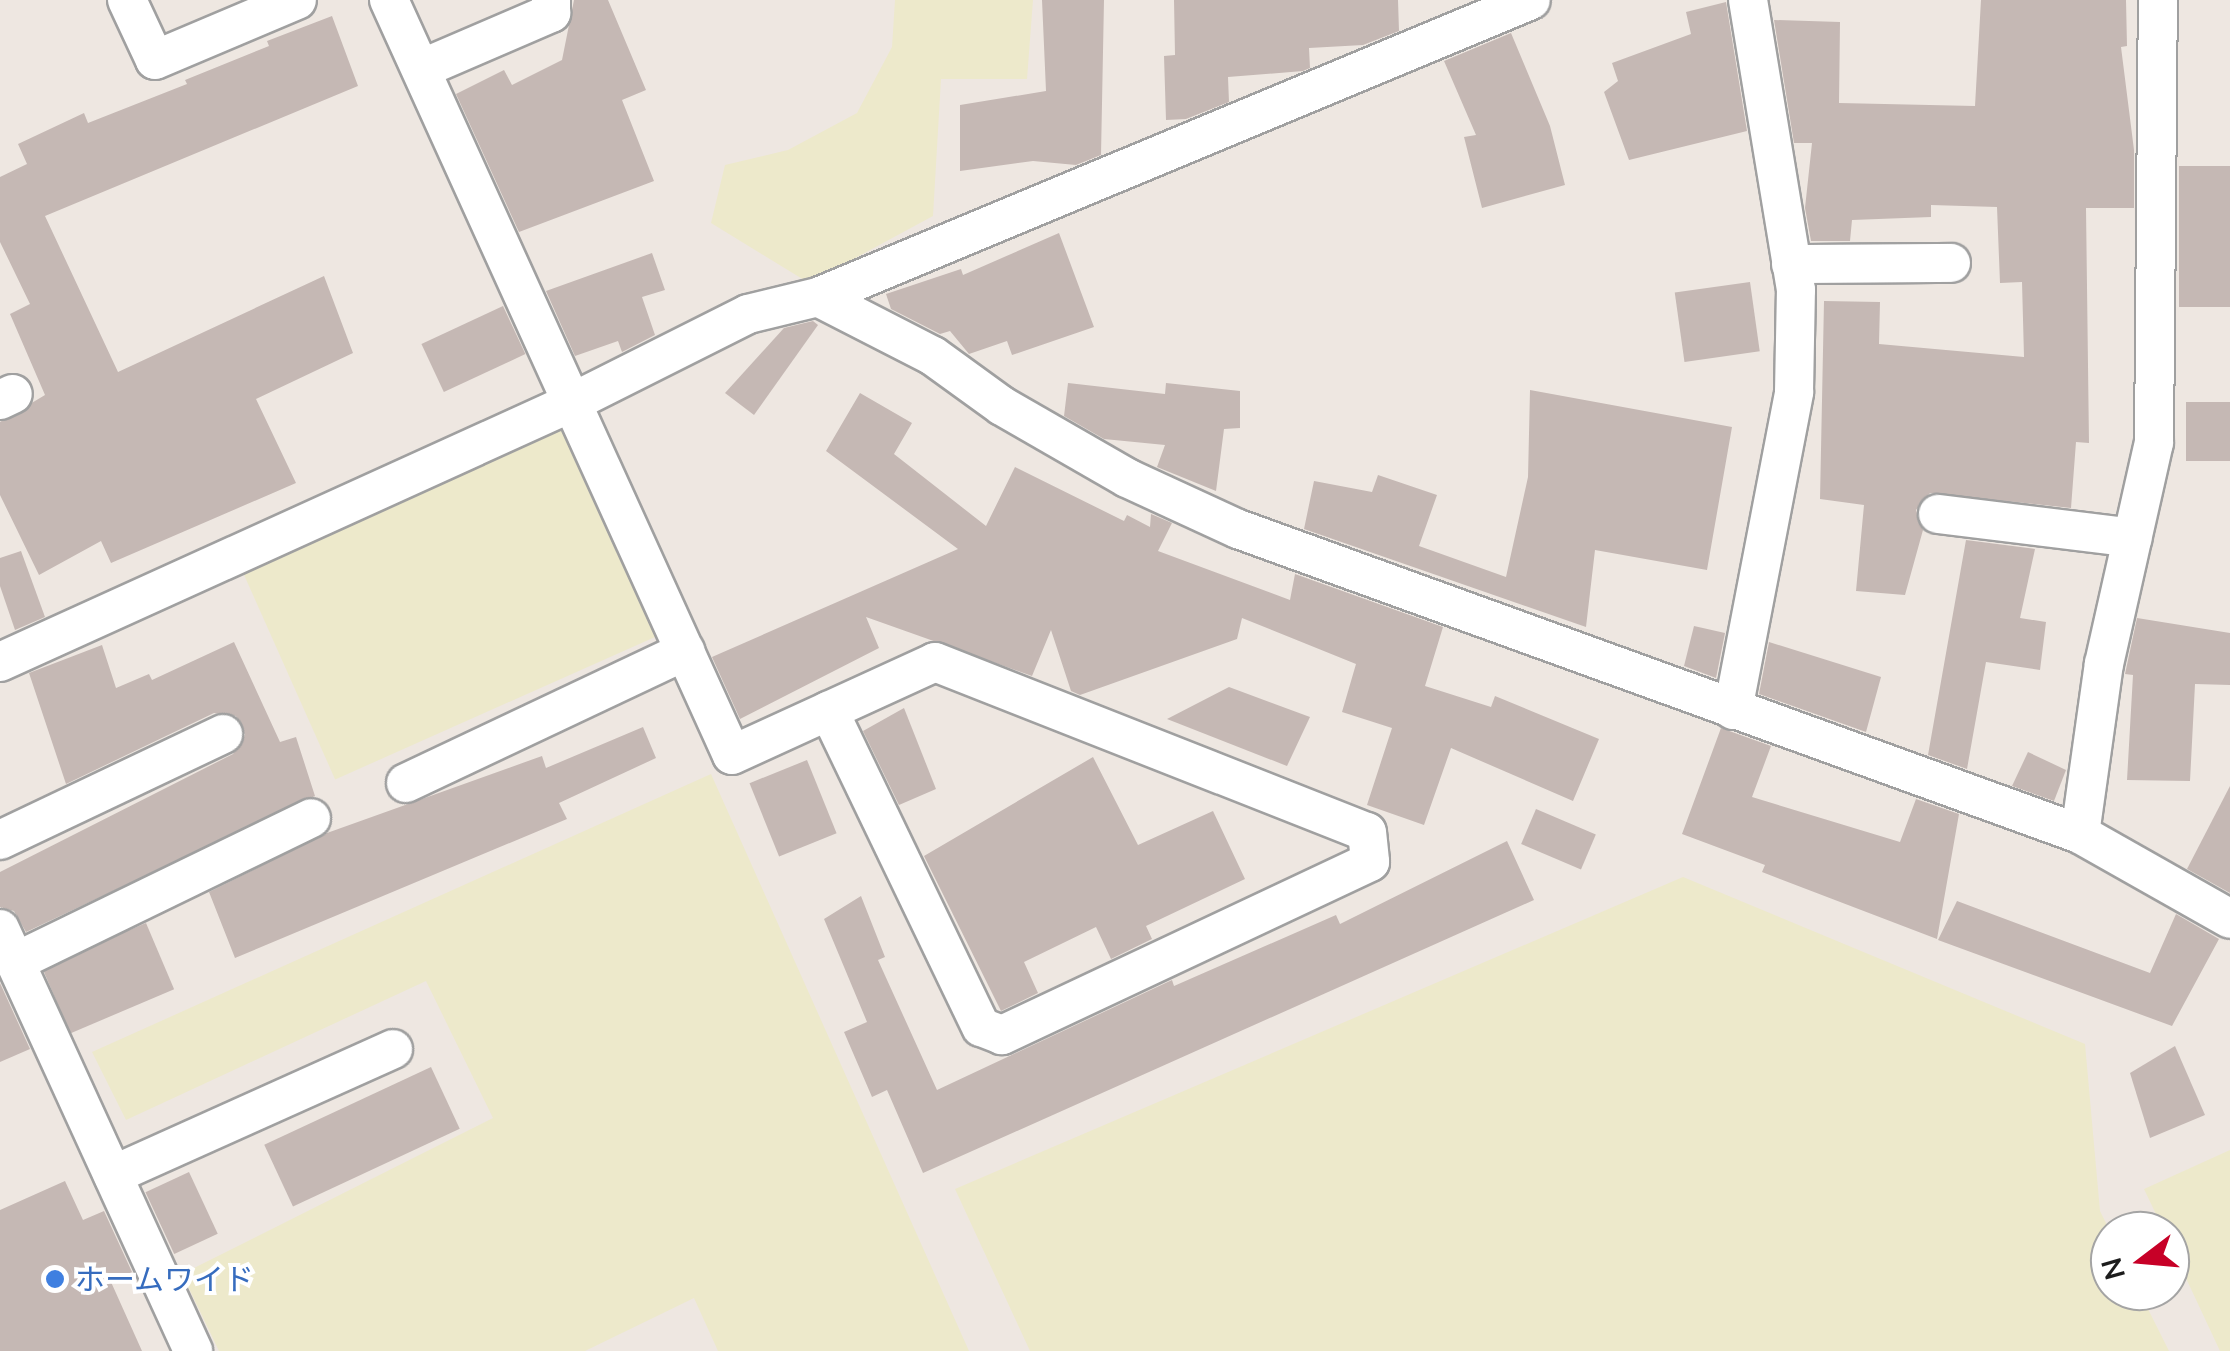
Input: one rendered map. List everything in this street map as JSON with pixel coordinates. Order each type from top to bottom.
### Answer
[{"type":"street","points":[[127,0],[155,60],[297,0]]},
{"type":"street","points":[[390,0],[732,755],[935,662],[1367,832],[1370,862],[1002,1035],[981,1027],[830,711]]},
{"type":"street","points":[[421,69],[551,13],[551,0]]},
{"type":"street","points":[[0,662],[572,402],[748,314],[818,298],[1531,0]]},
{"type":"street","points":[[1733,710],[1794,392],[1791,264],[1748,0]]},
{"type":"street","points":[[2080,834],[2104,664],[2154,443],[2158,0]]},
{"type":"street","points":[[1791,264],[1952,264]]},
{"type":"street","points":[[818,298],[933,356],[1002,406],[1127,478],[1238,529],[2080,834],[2230,918]]},
{"type":"street","points":[[1938,514],[2133,538]]},
{"type":"street","points":[[406,783],[685,651]]},
{"type":"street","points":[[0,840],[223,734]]},
{"type":"street","points":[[193,1351],[8,945],[312,818]]},
{"type":"street","points":[[113,1175],[393,1049]]},
{"type":"shaded area","points":[[895,0],[1033,0],[1027,79],[941,79],[933,216],[809,283],[711,223],[725,165],[788,150],[857,113],[892,47]]},
{"type":"shaded area","points":[[564,428],[657,636],[335,779],[242,571]]},
{"type":"shaded area","points":[[711,774],[969,1351],[718,1351],[694,1298],[585,1351],[219,1351],[182,1274],[493,1118],[426,981],[126,1120],[92,1052]]},
{"type":"shaded area","points":[[1683,877],[2085,1044],[2100,1211],[2090,1211],[2090,1311],[2149,1311],[2169,1351],[1030,1351],[955,1189]]},
{"type":"shaded area","points":[[2230,1150],[2230,1351],[2220,1351],[2190,1287],[2190,1211],[2154,1211],[2144,1189]]},
{"type":"building","points":[[574,0],[608,0],[646,90],[622,100],[654,181],[519,232],[456,94],[504,70],[512,85],[562,60]]},
{"type":"building","points":[[1042,0],[1104,0],[1101,155],[1076,165],[1033,161],[960,171],[960,105],[1046,91]]},
{"type":"building","points":[[1174,0],[1398,0],[1399,31],[1363,45],[1309,48],[1310,68],[1303,71],[1228,77],[1229,102],[1186,119],[1166,120],[1164,56],[1175,55]]},
{"type":"building","points":[[1981,0],[2126,0],[2127,46],[2121,47],[2134,150],[2134,208],[2086,208],[2089,443],[2076,442],[2071,508],[1930,493],[1916,510],[1923,530],[1905,595],[1856,591],[1864,505],[1820,499],[1824,301],[1880,302],[1879,344],[2024,357],[2022,282],[2000,283],[1997,207],[1931,205],[1931,217],[1852,220],[1850,241],[1811,241],[1805,208],[1812,143],[1794,143],[1774,20],[1840,22],[1839,103],[1975,106]]},
{"type":"building","points":[[1726,2],[1747,131],[1629,160],[1604,92],[1618,81],[1612,63],[1691,34],[1686,12]]},
{"type":"building","points":[[332,16],[358,86],[45,216],[118,372],[324,276],[353,353],[256,399],[296,483],[111,563],[101,541],[39,575],[0,495],[0,422],[45,395],[10,314],[30,304],[0,242],[0,177],[27,164],[18,144],[84,113],[88,123],[187,84],[185,80],[269,46],[267,41]]},
{"type":"building","points":[[1511,33],[1550,126],[1565,185],[1482,208],[1464,137],[1476,135],[1444,61]]},
{"type":"building","points":[[2179,166],[2230,166],[2230,307],[2179,307]]},
{"type":"building","points":[[1059,233],[1094,327],[1012,355],[1007,341],[969,354],[950,331],[940,334],[891,309],[886,294],[961,269],[963,275]]},
{"type":"building","points":[[652,253],[665,290],[642,297],[655,335],[622,352],[618,341],[575,356],[546,291]]},
{"type":"building","points":[[1750,282],[1760,351],[1684,362],[1675,293]]},
{"type":"building","points":[[503,306],[525,354],[444,392],[421,344]]},
{"type":"building","points":[[813,321],[818,325],[754,415],[725,393],[784,328]]},
{"type":"building","points":[[1068,383],[1165,394],[1166,383],[1240,391],[1240,428],[1224,429],[1216,491],[1157,467],[1165,445],[1104,439],[1064,416]]},
{"type":"building","points":[[1530,390],[1732,427],[1707,570],[1595,550],[1586,627],[1304,529],[1314,481],[1372,492],[1378,475],[1437,495],[1419,546],[1506,577],[1528,477]]},
{"type":"building","points":[[860,393],[912,423],[894,454],[986,526],[1015,467],[1124,521],[1127,515],[1150,527],[1151,514],[1172,523],[1158,551],[1290,600],[1295,574],[1443,627],[1425,686],[1491,707],[1495,696],[1599,739],[1573,801],[1451,748],[1424,825],[1367,805],[1392,728],[1342,712],[1356,664],[1242,618],[1237,639],[1080,695],[1071,691],[1051,630],[1032,676],[866,617],[879,648],[740,719],[712,657],[958,549],[826,451]]},
{"type":"building","points":[[2186,402],[2230,402],[2230,461],[2186,461]]},
{"type":"building","points":[[1966,540],[2035,549],[2020,618],[2046,622],[2040,670],[1986,662],[1967,769],[1928,755]]},
{"type":"building","points":[[21,551],[45,617],[15,630],[0,586],[0,558]]},
{"type":"building","points":[[2137,618],[2230,633],[2230,685],[2195,684],[2190,781],[2127,780],[2133,675],[2125,674]]},
{"type":"building","points":[[1694,626],[1725,633],[1716,678],[1684,666]]},
{"type":"building","points":[[234,642],[280,742],[296,737],[315,796],[26,932],[14,911],[0,907],[0,872],[233,754],[245,735],[236,716],[214,713],[66,784],[29,673],[102,645],[116,688],[149,674],[152,680]]},
{"type":"building","points":[[1769,642],[1881,677],[1866,732],[1759,694]]},
{"type":"building","points":[[1229,687],[1310,717],[1287,766],[1167,719]]},
{"type":"building","points":[[904,708],[936,789],[899,805],[863,731]]},
{"type":"building","points":[[643,727],[656,758],[559,803],[567,819],[235,958],[209,892],[327,833],[542,756],[546,768]]},
{"type":"building","points":[[1721,728],[1771,746],[1752,797],[1900,842],[1916,799],[1959,814],[1937,939],[1762,872],[1765,865],[1682,834]]},
{"type":"building","points":[[2028,752],[2066,770],[2054,801],[2012,786]]},
{"type":"building","points":[[1093,757],[1138,845],[1213,811],[1245,879],[1146,926],[1152,939],[1111,959],[1096,927],[1024,962],[1038,993],[1001,1011],[924,856]]},
{"type":"building","points":[[807,760],[837,833],[779,856],[750,783]]},
{"type":"building","points":[[2230,786],[2230,893],[2187,869]]},
{"type":"building","points":[[1536,809],[1596,834],[1581,869],[1521,844]]},
{"type":"building","points":[[1507,841],[1534,900],[923,1173],[887,1090],[872,1097],[844,1032],[867,1022],[824,919],[861,896],[885,957],[878,960],[937,1090],[1172,980],[1174,986],[1336,915],[1340,924]]},
{"type":"building","points":[[1957,901],[2150,973],[2176,914],[2219,939],[2172,1026],[1938,940]]},
{"type":"building","points":[[146,923],[174,989],[70,1033],[42,967]]},
{"type":"building","points":[[0,983],[30,1049],[0,1062]]},
{"type":"building","points":[[2175,1046],[2205,1115],[2150,1138],[2130,1073]]},
{"type":"building","points":[[431,1067],[460,1129],[293,1206],[264,1145]]},
{"type":"building","points":[[189,1172],[218,1234],[174,1254],[145,1192]]},
{"type":"building","name":"ホームワイド","points":[[65,1181],[83,1220],[104,1211],[132,1272],[111,1282],[142,1351],[0,1351],[0,1210]]},
{"type":"place","name":"ホームワイド","points":[[55,1279]]}]
